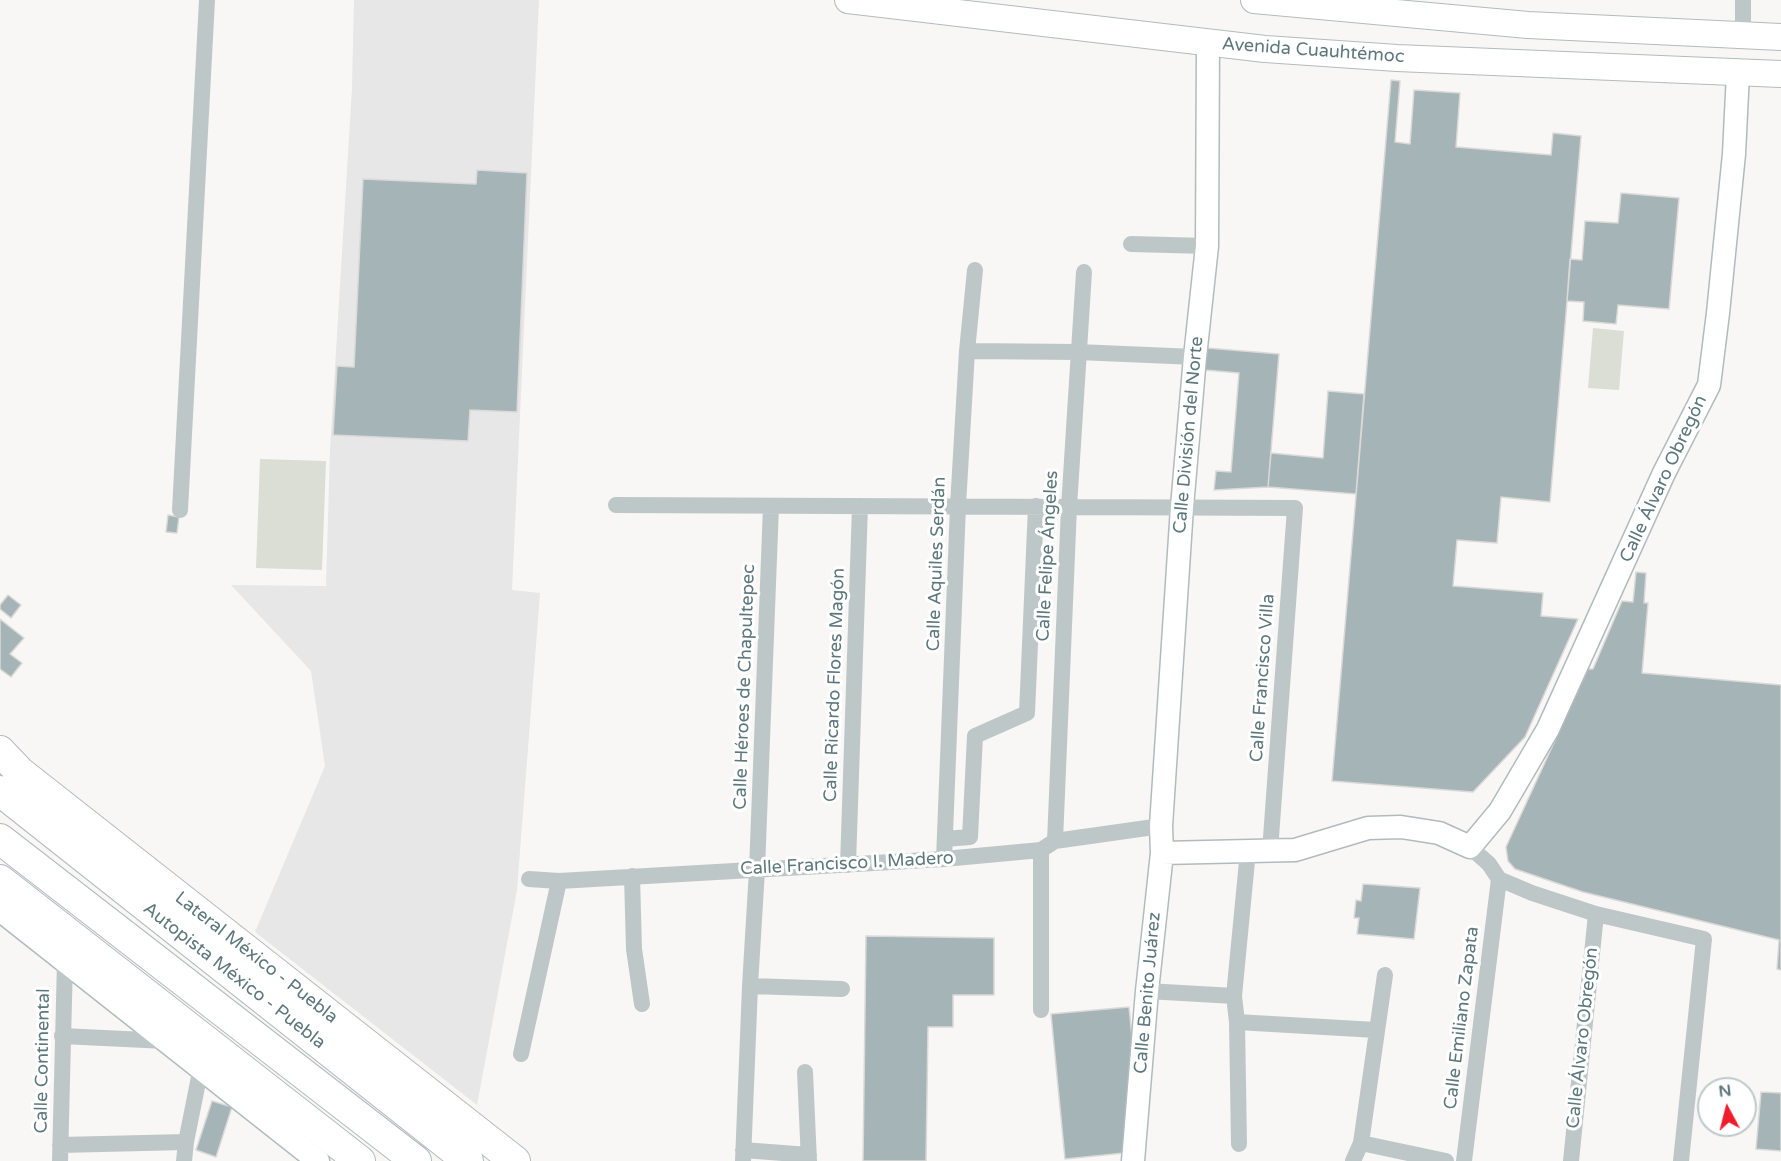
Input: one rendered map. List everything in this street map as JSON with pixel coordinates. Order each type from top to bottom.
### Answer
[{"type":"highway","name":"Lateral México - Puebla","points":[[0,751],[20,772],[515,1161]]},
{"type":"highway","name":"Autopista México - Puebla","points":[[0,791],[468,1161]]},
{"type":"highway","name":"Autopista México - Puebla","points":[[0,839],[416,1161]]},
{"type":"highway","points":[[0,880],[360,1161]]},
{"type":"highway","points":[[203,995],[260,1056],[373,1161]]},
{"type":"main road","name":"Avenida Cuauhtémoc","points":[[848,0],[1208,43],[1397,58],[1781,74]]},
{"type":"main road","points":[[1254,0],[1528,25],[1781,37]]},
{"type":"main road","points":[[1743,36],[1762,45],[1781,61]]},
{"type":"main road","points":[[1681,69],[1743,36]]},
{"type":"street","points":[[180,510],[207,0]]},
{"type":"street","points":[[1743,0],[1743,36]]},
{"type":"street","name":"Calle División del Norte","points":[[1161,826],[1182,507],[1207,246],[1208,43]]},
{"type":"street","name":"Calle Álvaro Obregón","points":[[1470,847],[1500,811],[1548,729],[1664,473],[1709,385],[1734,154],[1738,73]]},
{"type":"street","points":[[1131,244],[1207,246]]},
{"type":"street","name":"Calle Aquiles Serdán","points":[[944,859],[958,506],[967,351],[975,270]]},
{"type":"street","name":"Calle Felipe Ángeles","points":[[1041,1011],[1048,846],[1084,272]]},
{"type":"street","points":[[967,351],[1078,352],[1195,357]]},
{"type":"street","points":[[616,505],[1182,507]]},
{"type":"street","name":"Calle Héroes de Chapultepec","points":[[743,1156],[771,506]]},
{"type":"street","name":"Calle Ricardo Flores Magón","points":[[848,865],[860,506]]},
{"type":"street","points":[[945,839],[970,837],[975,736],[1027,713],[1036,506]]},
{"type":"street","name":"Calle Francisco Villa","points":[[1182,507],[1294,508],[1259,851]]},
{"type":"street","name":"Calle Francisco I. Madero","points":[[529,879],[559,881],[944,859],[1048,846],[1161,826]]},
{"type":"street","name":"Calle Benito Juárez","points":[[1133,1161],[1147,991],[1162,853],[1161,826]]},
{"type":"street","points":[[1162,853],[1295,850],[1368,828],[1401,826],[1439,833],[1470,847],[1489,864],[1499,879],[1532,893],[1596,914],[1704,939],[1681,1161]]},
{"type":"street","points":[[1239,1144],[1237,1022],[1234,996],[1259,851]]},
{"type":"street","points":[[632,876],[634,949],[642,1004]]},
{"type":"street","name":"Calle Emiliano Zapata","points":[[1464,1161],[1499,879]]},
{"type":"street","points":[[521,1054],[559,881]]},
{"type":"street","points":[[0,910],[318,1161]]},
{"type":"street","name":"Calle Álvaro Obregón","points":[[1571,1161],[1596,914]]},
{"type":"street","name":"Calle Continental","points":[[60,1153],[65,961]]},
{"type":"street","points":[[1353,1161],[1361,1143],[1385,975]]},
{"type":"street","points":[[750,986],[842,989]]},
{"type":"street","points":[[1147,991],[1234,996]]},
{"type":"street","points":[[1237,1022],[1376,1030]]},
{"type":"street","points":[[62,1036],[166,1041]]},
{"type":"street","points":[[184,1161],[201,1067]]},
{"type":"street","points":[[743,1156],[809,1158],[805,1072]]},
{"type":"street","points":[[60,1153],[186,1142]]},
{"type":"street","points":[[1361,1143],[1446,1161]]},
{"type":"shaded area","points":[[354,0],[539,0],[512,590],[540,593],[517,890],[477,1105],[255,932],[325,766],[311,671],[231,585],[326,586],[330,450],[352,88]]},
{"type":"shaded area","points":[[1593,328],[1624,331],[1619,390],[1588,388]]},
{"type":"shaded area","points":[[260,459],[326,461],[322,570],[256,568]]},
{"type":"building","points":[[1391,80],[1400,81],[1395,142],[1410,144],[1414,90],[1460,93],[1456,147],[1551,155],[1553,133],[1581,136],[1550,502],[1501,497],[1497,543],[1457,540],[1453,586],[1543,593],[1541,616],[1578,619],[1525,737],[1473,792],[1332,781]]},
{"type":"building","points":[[477,170],[527,173],[517,412],[470,410],[468,441],[333,435],[337,366],[354,367],[363,179],[476,184]]},
{"type":"building","points":[[1621,193],[1679,198],[1669,309],[1618,305],[1616,324],[1583,321],[1584,302],[1567,301],[1570,259],[1582,260],[1585,221],[1618,223]]},
{"type":"building","points":[[1207,348],[1279,354],[1268,487],[1214,490],[1216,471],[1231,472],[1239,373],[1205,370]]},
{"type":"building","points":[[1328,391],[1364,394],[1356,494],[1268,487],[1271,453],[1323,458]]},
{"type":"building","points":[[168,515],[179,517],[177,533],[166,532]]},
{"type":"building","points":[[1636,572],[1646,573],[1644,603],[1648,603],[1642,673],[1781,685],[1781,970],[1777,969],[1779,940],[1583,892],[1515,869],[1508,861],[1506,847],[1588,669],[1593,669],[1622,601],[1633,602]]},
{"type":"building","points":[[8,595],[21,605],[11,618],[0,609],[0,605]]},
{"type":"building","points":[[0,619],[24,638],[10,654],[22,663],[11,677],[0,669]]},
{"type":"building","points":[[1363,884],[1420,888],[1414,939],[1357,934],[1359,918],[1354,918],[1356,900],[1361,901]]},
{"type":"building","points":[[866,936],[994,938],[994,995],[953,995],[953,1027],[928,1027],[926,1161],[863,1161]]},
{"type":"building","points":[[1129,1007],[1133,1047],[1124,1153],[1065,1159],[1051,1014]]},
{"type":"building","points":[[1761,1092],[1781,1093],[1781,1151],[1756,1149]]},
{"type":"building","points":[[212,1101],[232,1107],[216,1157],[196,1150]]}]
